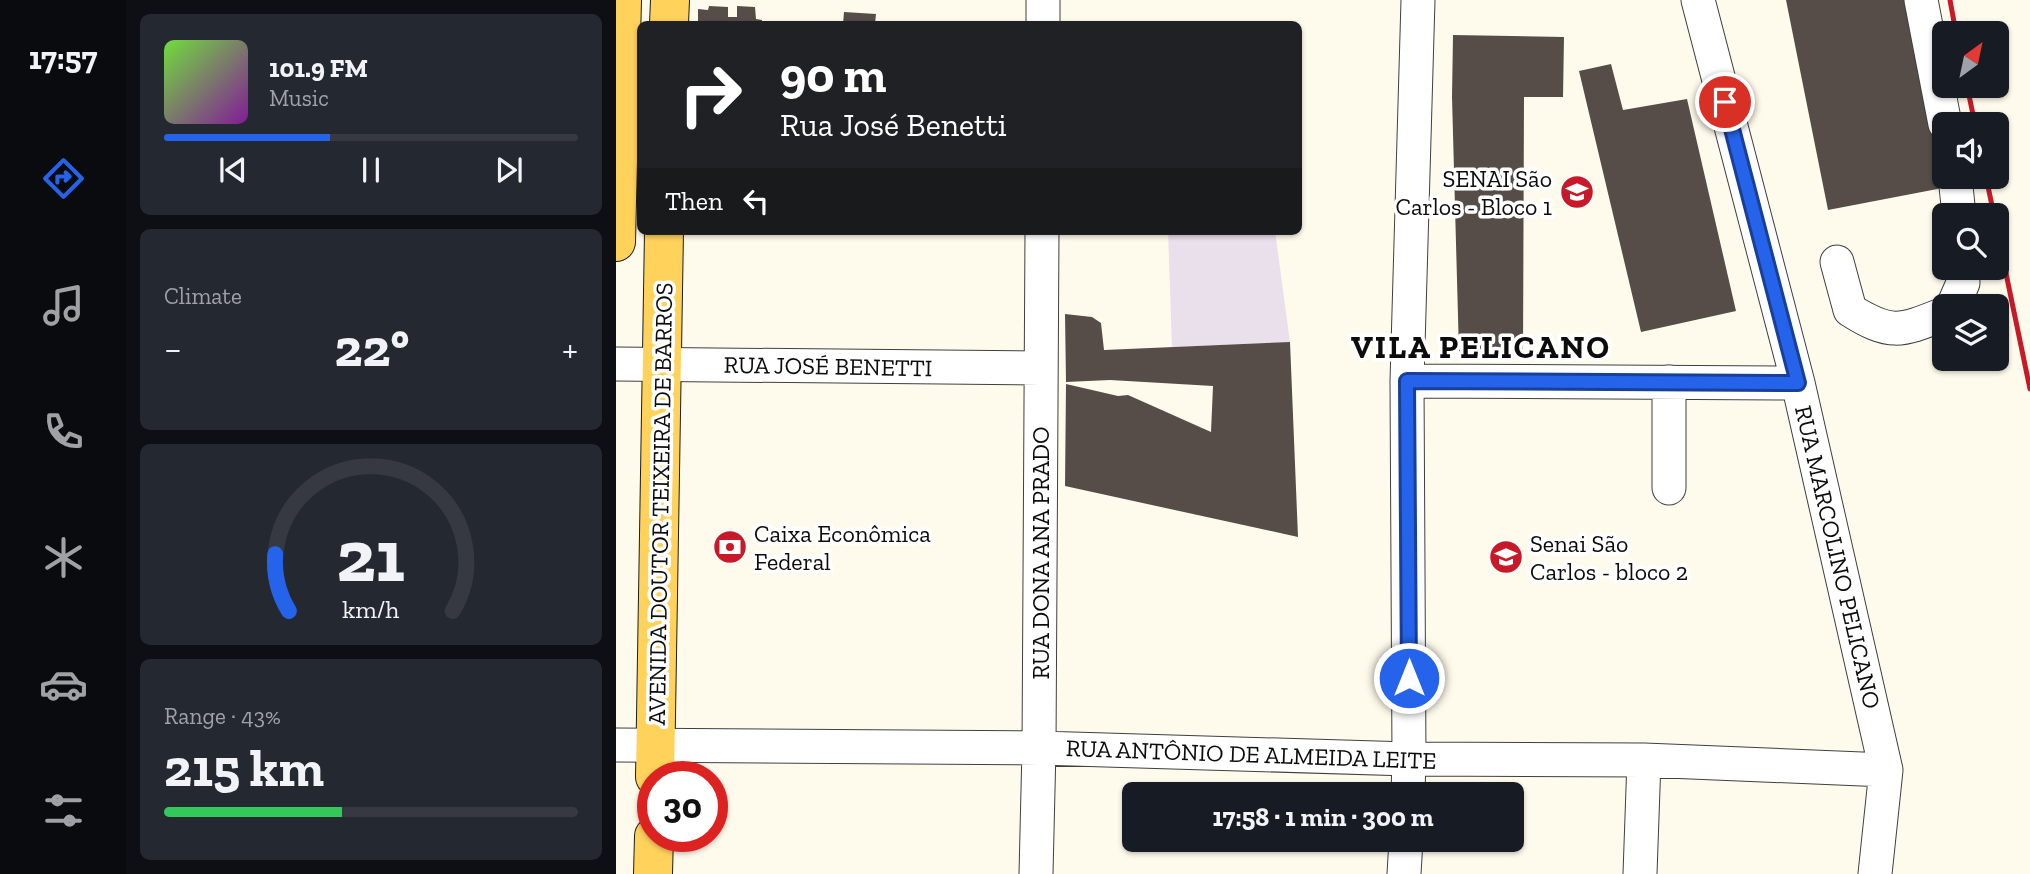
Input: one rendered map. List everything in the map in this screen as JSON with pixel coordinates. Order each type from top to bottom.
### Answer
[{"type":"main road","points":[[616,242],[622,0]]},
{"type":"main road","points":[[669,21],[670,0]]},
{"type":"main road","name":"AVENIDA DOUTOR TEIXEIRA DE BARROS","points":[[656,761],[664,235]]},
{"type":"main road","points":[[653,874],[654,852]]},
{"type":"street","points":[[1043,0],[1043,21]]},
{"type":"street","points":[[1408,782],[1407,381],[1419,0]]},
{"type":"street","name":"RUA MARCOLINO PELICANO","points":[[1699,0],[1798,383],[1886,770],[1875,874]]},
{"type":"street","points":[[1921,0],[1943,112]]},
{"type":"street","name":"RUA DONA ANA PRADO","points":[[1036,874],[1040,748],[1042,235]]},
{"type":"street","points":[[1837,262],[1850,310],[1873,325],[1890,329],[1908,328],[1932,319]]},
{"type":"street","name":"RUA JOSÉ BENETTI","points":[[616,364],[1041,368]]},
{"type":"street","points":[[1407,381],[1798,383]]},
{"type":"street","points":[[1669,382],[1669,488]]},
{"type":"street","name":"RUA ANTÔNIO DE ALMEIDA LEITE","points":[[616,745],[656,761],[1040,748],[1409,759],[1644,760],[1886,770]]},
{"type":"street","points":[[1640,874],[1644,760]]},
{"type":"street","points":[[1405,874],[1406,852]]},
{"type":"shaded area","points":[[1168,235],[1276,235],[1290,342],[1172,347]]},
{"type":"building","points":[[1786,0],[1916,0],[1932,81],[1932,98],[1935,98],[1938,112],[1932,112],[1932,189],[1937,189],[1828,210]]},
{"type":"building","points":[[709,6],[728,7],[728,17],[737,17],[737,6],[755,7],[756,19],[762,21],[698,21],[698,9],[708,10]]},
{"type":"building","points":[[844,12],[876,14],[875,21],[843,21]]},
{"type":"building","points":[[1453,35],[1564,37],[1563,97],[1524,97],[1523,355],[1459,353],[1452,97]]},
{"type":"building","points":[[1611,64],[1623,110],[1687,99],[1736,311],[1641,332],[1579,71]]},
{"type":"building","points":[[1065,314],[1092,317],[1101,323],[1104,350],[1290,342],[1298,537],[1065,486],[1066,384],[1118,396],[1128,395],[1211,432],[1213,386],[1110,380],[1066,382]]},
{"type":"railway","points":[[1950,0],[1954,21]]},
{"type":"railway","points":[[1970,98],[1972,112]]},
{"type":"railway","points":[[1989,189],[1991,203]]},
{"type":"railway","points":[[2007,280],[2030,389]]},
{"type":"place","name":"SENAI São Carlos - Bloco 1","points":[[1577,192]]},
{"type":"place","name":"Caixa Econômica Federal","points":[[730,547]]},
{"type":"place","name":"Senai São Carlos - bloco 2","points":[[1506,557]]},
{"type":"district","name":"VILA PELICANO","points":[[1481,347]]},
{"type":"route","points":[[1409,678],[1407,381],[1798,383],[1725,102]]}]
